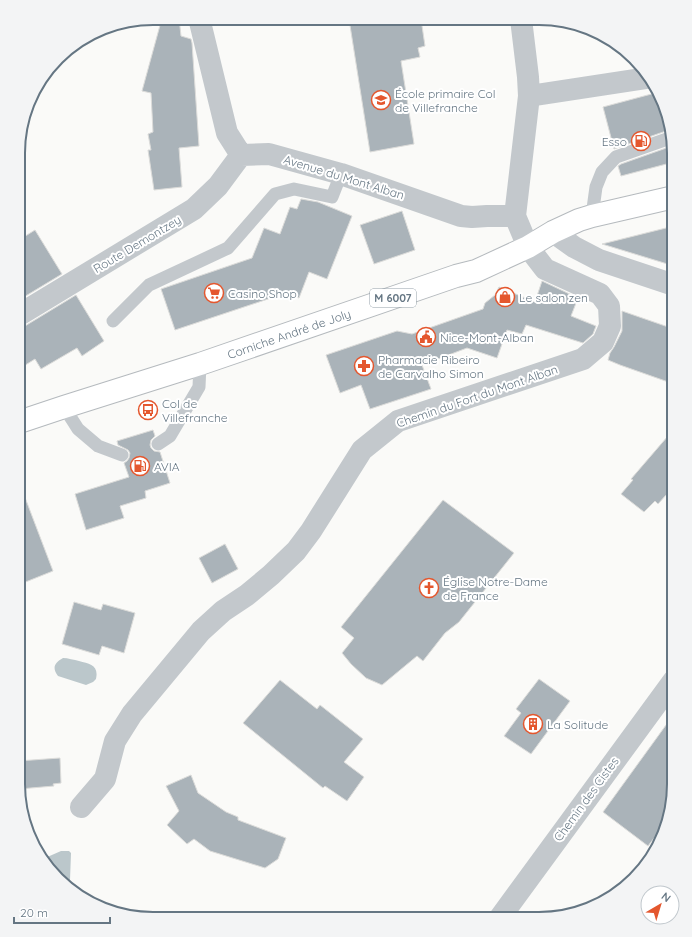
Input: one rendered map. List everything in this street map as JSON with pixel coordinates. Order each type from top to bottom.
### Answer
[{"type":"main road","name":"M 6007","points":[[553,232],[579,220],[592,216],[667,199]]},
{"type":"main road","name":"Corniche André de Joly","points":[[25,420],[200,364],[456,276],[476,271],[528,247],[553,232]]},
{"type":"street","points":[[201,25],[227,133],[241,155]]},
{"type":"street","points":[[516,216],[528,96],[528,77],[522,25]]},
{"type":"street","points":[[528,96],[643,79]]},
{"type":"street","name":"Avenue du Mont Alban","points":[[241,155],[269,154],[341,174],[462,216],[516,216]]},
{"type":"street","name":"Route Demontzey","points":[[25,312],[194,209],[218,186],[241,155]]},
{"type":"street","name":"Chemin du Fort du Mont Alban","points":[[81,807],[105,779],[115,741],[132,714],[201,631],[224,610],[247,595],[271,576],[296,551],[311,531],[362,450],[398,421],[583,359],[603,342],[610,326],[609,306],[600,294],[545,269],[528,247],[516,216]]},
{"type":"street","points":[[553,232],[574,247],[599,260],[667,283]]},
{"type":"street","name":"Chemin des Cistes","points":[[504,912],[667,690]]},
{"type":"lane","points":[[592,216],[596,187],[602,172],[616,157],[666,139]]},
{"type":"lane","points":[[113,321],[149,285],[228,248],[275,194],[294,189],[332,197],[341,174]]},
{"type":"lane","points":[[158,444],[170,436],[199,387],[200,364]]},
{"type":"lane","points":[[64,407],[78,429],[98,446],[122,455]]},
{"type":"shaded area","points":[[63,658],[90,664],[95,668],[97,674],[96,679],[86,685],[58,676],[55,671],[55,666]]},
{"type":"shaded area","points":[[61,851],[69,851],[71,853],[70,880],[63,874],[48,857]]},
{"type":"building","points":[[160,25],[180,25],[181,36],[191,39],[192,43],[199,146],[179,148],[182,187],[154,190],[148,150],[151,150],[148,134],[153,132],[151,93],[142,91]]},
{"type":"building","points":[[350,25],[422,25],[425,46],[418,48],[420,57],[401,61],[414,144],[370,152]]},
{"type":"building","points":[[652,94],[660,112],[665,131],[614,149],[603,107]]},
{"type":"building","points":[[667,148],[667,164],[621,176],[618,166]]},
{"type":"building","points":[[301,199],[318,202],[352,216],[327,279],[309,272],[299,298],[286,293],[175,330],[161,289],[252,258],[264,228],[280,234],[290,207],[297,209]]},
{"type":"building","points":[[402,211],[415,250],[374,264],[360,225]]},
{"type":"building","points":[[667,228],[667,264],[602,244]]},
{"type":"building","points":[[35,230],[62,274],[25,296],[25,236]]},
{"type":"building","points":[[542,281],[578,298],[571,316],[596,326],[593,334],[583,343],[526,325],[522,334],[507,330],[497,358],[467,348],[422,365],[431,389],[370,409],[361,385],[340,393],[326,355],[397,331],[412,334],[483,309],[485,303],[495,295],[499,287],[535,302]]},
{"type":"building","points":[[76,295],[104,341],[82,356],[77,348],[41,369],[35,359],[25,365],[25,326]]},
{"type":"building","points":[[622,311],[667,327],[667,382],[608,360],[610,353],[622,331]]},
{"type":"building","points":[[153,430],[155,436],[151,440],[150,445],[154,451],[160,452],[170,483],[145,491],[146,498],[120,506],[124,518],[86,530],[75,494],[129,477],[124,463],[129,458],[130,453],[128,450],[118,445],[117,441]]},
{"type":"building","points":[[667,437],[667,494],[658,504],[655,501],[644,512],[621,494],[633,480],[631,479]]},
{"type":"building","points":[[25,498],[53,571],[25,582]]},
{"type":"building","name":"Église Notre-Dame de France","points":[[443,500],[514,553],[459,622],[445,633],[423,661],[417,656],[382,685],[366,678],[342,653],[354,638],[341,627]]},
{"type":"building","points":[[225,544],[238,569],[212,583],[199,558]]},
{"type":"building","points":[[74,602],[101,610],[103,604],[135,613],[124,653],[102,646],[99,655],[62,644]]},
{"type":"building","name":"La Solitude","points":[[539,679],[570,701],[531,754],[504,736],[521,713],[516,709]]},
{"type":"building","points":[[280,680],[317,709],[320,705],[363,739],[344,762],[364,777],[347,801],[325,786],[323,788],[243,723]]},
{"type":"building","points":[[667,724],[667,792],[665,809],[656,836],[648,846],[603,812]]},
{"type":"building","points":[[60,758],[61,783],[53,784],[54,786],[25,788],[25,760]]},
{"type":"building","points":[[191,775],[198,793],[226,812],[238,817],[238,820],[286,838],[278,859],[265,868],[210,851],[194,839],[187,844],[167,825],[179,811],[166,786]]},
{"type":"place","name":"École primaire Col de Villefranche","points":[[381,100]]},
{"type":"place","name":"Esso","points":[[641,141]]},
{"type":"place","name":"Casino Shop","points":[[214,293]]},
{"type":"place","name":"Le salon zen","points":[[505,297]]},
{"type":"place","name":"Nice-Mont-Alban","points":[[426,337]]},
{"type":"place","name":"Pharmacie Ribeiro de Carvalho Simon","points":[[364,366]]},
{"type":"place","name":"Col de Villefranche","points":[[148,410]]},
{"type":"place","name":"AVIA","points":[[140,466]]},
{"type":"place","name":"Église Notre-Dame de France","points":[[429,588]]},
{"type":"place","name":"La Solitude","points":[[533,724]]}]
